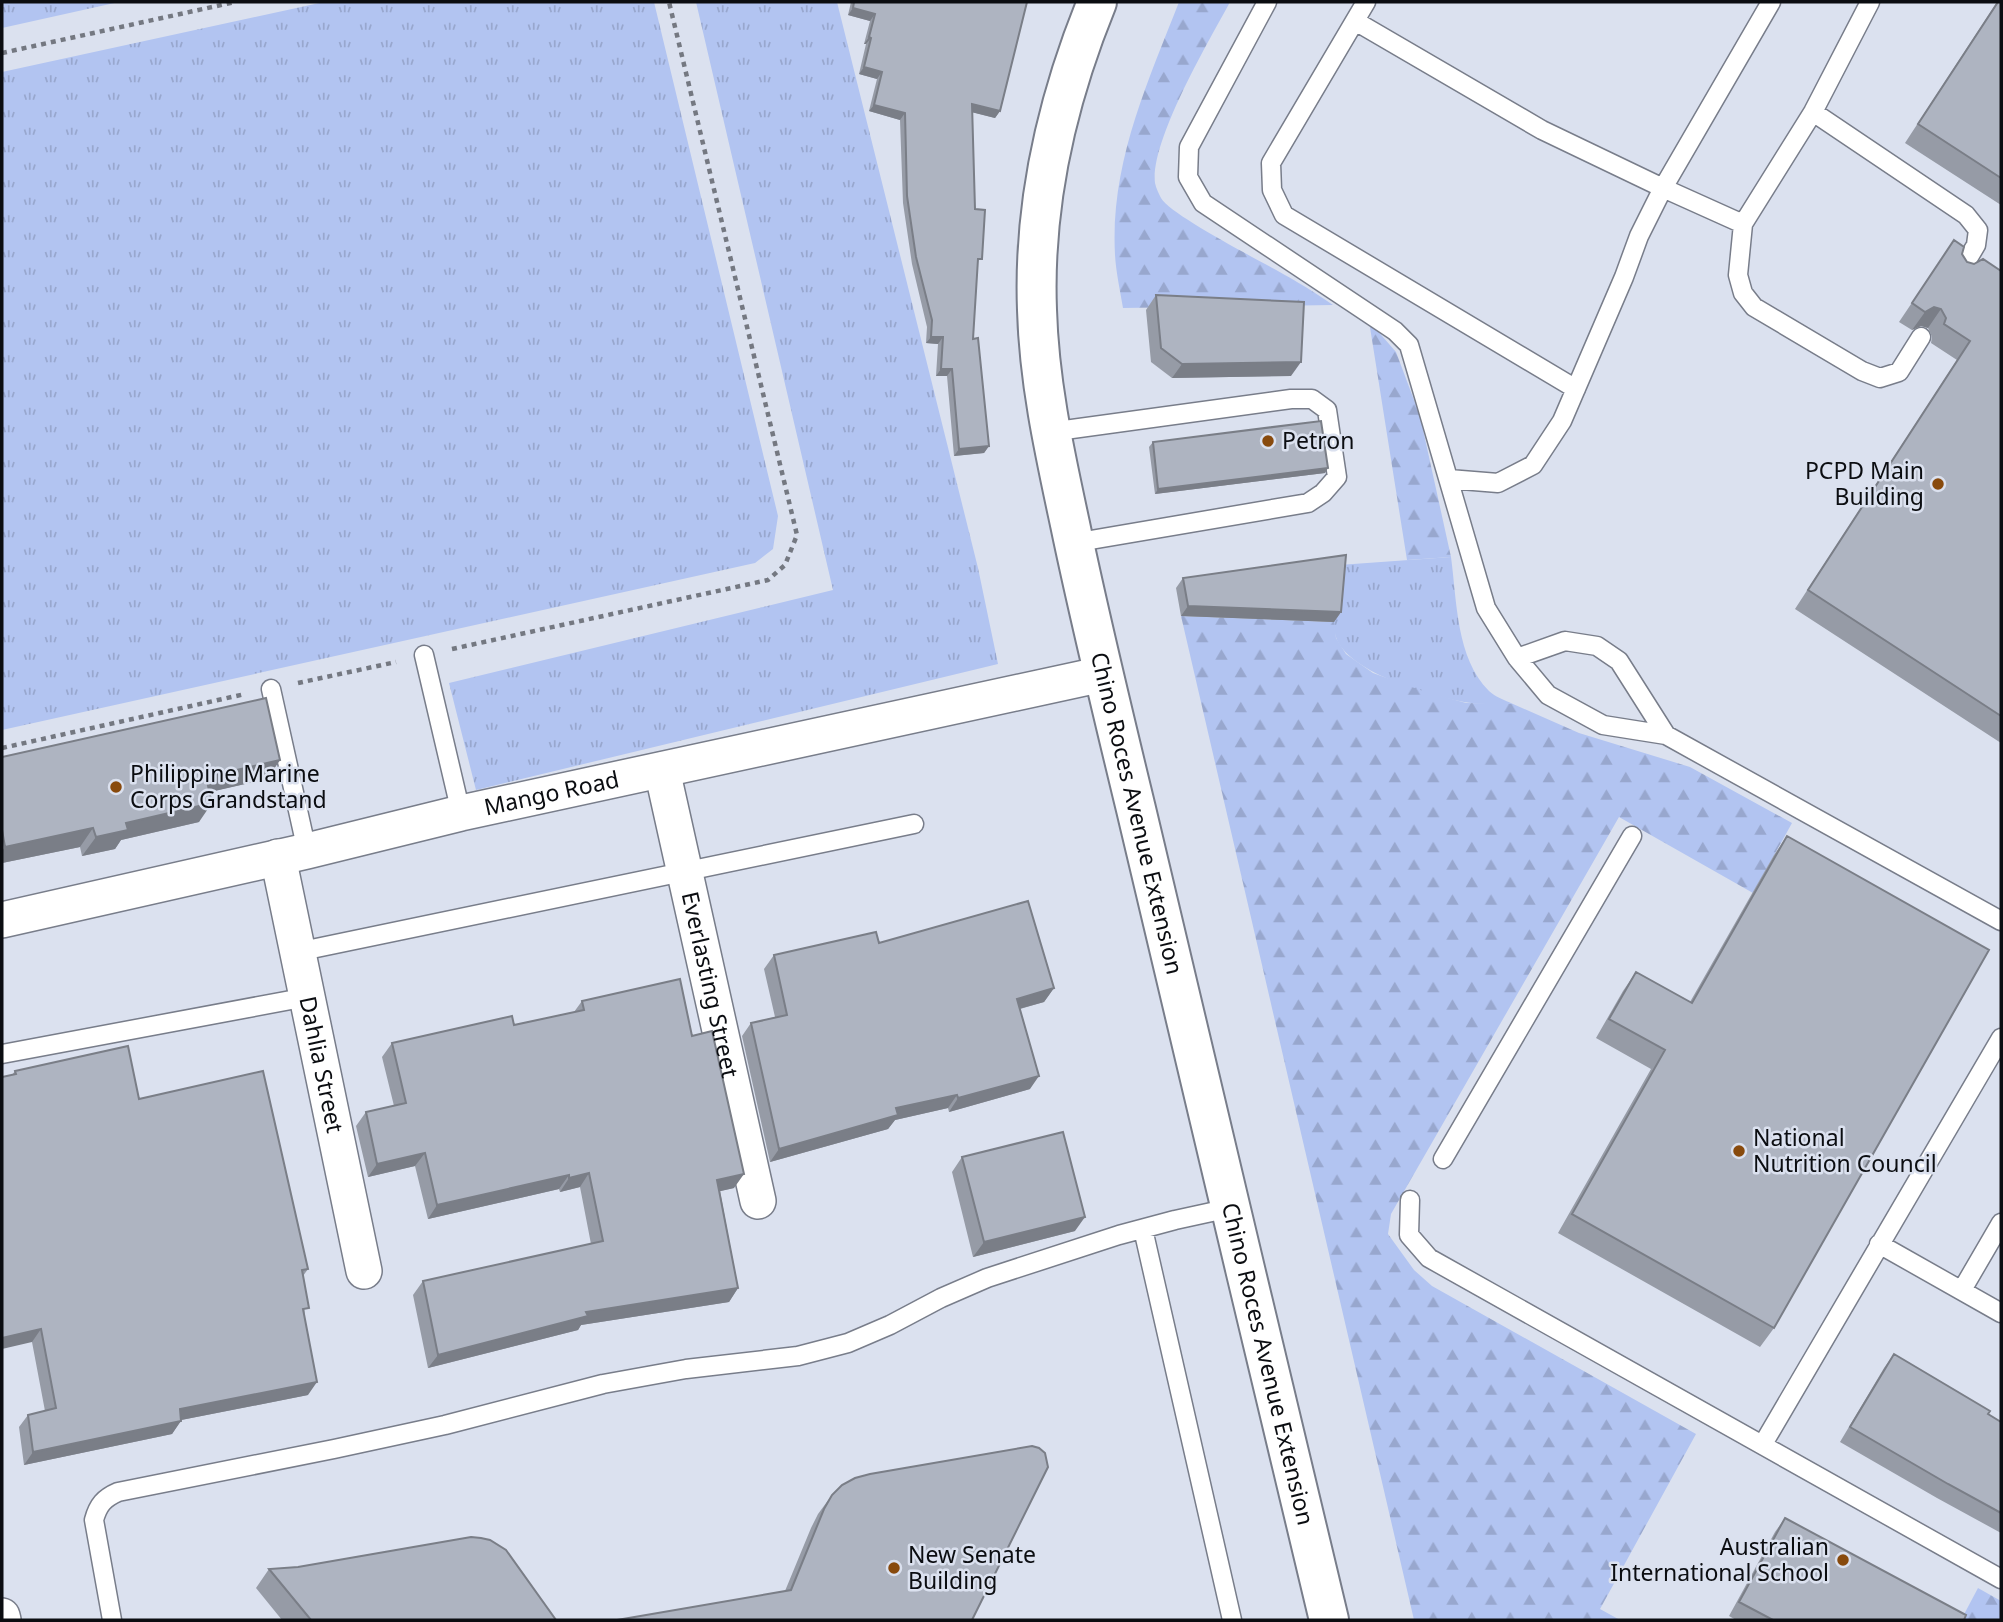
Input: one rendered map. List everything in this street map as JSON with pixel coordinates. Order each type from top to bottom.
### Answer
[{"type":"main road","name":"Chino Roces Avenue Extension","points":[[1097,2],[1080,42],[1063,97],[1050,150],[1041,206],[1037,250],[1037,310],[1050,432],[1073,543],[1329,1620]]},
{"type":"street","name":"Mango Road","points":[[2,920],[461,813],[1104,674]]},
{"type":"street","name":"Everlasting Street","points":[[662,770],[758,1201]]},
{"type":"street","name":"Dahlia Street","points":[[293,854],[298,951],[364,1271]]},
{"type":"lane","points":[[1267,2],[1189,147],[1188,177],[1203,203],[1395,331],[1409,345],[1486,608],[1517,658],[1548,695],[1603,725],[1666,735],[2001,921]]},
{"type":"lane","points":[[1366,2],[1271,163],[1272,190],[1284,215],[1576,389]]},
{"type":"lane","points":[[1449,479],[1498,483],[1533,465],[1562,421],[1639,236],[1663,188],[1771,2]]},
{"type":"lane","points":[[1870,2],[1813,112],[1742,224],[1738,275],[1743,293],[1754,307],[1862,371],[1880,378],[1899,372],[1921,337]]},
{"type":"lane","points":[[1355,21],[1542,130],[1742,224]]},
{"type":"lane","points":[[1813,112],[1966,215],[1978,230],[1976,245],[1960,272]]},
{"type":"lane","points":[[1050,432],[1291,398],[1312,399],[1327,410],[1337,477],[1323,493],[1308,503],[1073,543]]},
{"type":"lane","points":[[1517,658],[1564,640],[1597,646],[1619,661],[1666,735]]},
{"type":"lane","points":[[424,656],[461,813]]},
{"type":"lane","points":[[271,689],[293,854]]},
{"type":"lane","points":[[298,951],[914,824]]},
{"type":"lane","points":[[1443,1158],[1632,836]]},
{"type":"lane","points":[[2,1054],[307,997]]},
{"type":"lane","points":[[1763,1444],[2001,1038]]},
{"type":"lane","points":[[1409,1200],[1409,1235],[1429,1258],[2001,1579]]},
{"type":"lane","points":[[112,1620],[94,1520],[97,1507],[106,1497],[118,1492],[445,1425],[603,1384],[686,1369],[798,1356],[835,1346],[890,1325],[987,1278],[1143,1229],[1230,1208]]},
{"type":"lane","points":[[1962,1290],[2001,1223]]},
{"type":"lane","points":[[1143,1229],[1232,1620]]},
{"type":"lane","points":[[1879,1244],[2001,1313]]},
{"type":"path","points":[[2,53],[235,2]]},
{"type":"path","points":[[2,748],[768,580],[785,565],[797,535],[668,2]]},
{"type":"green space","points":[[2,2],[119,2],[2,28]]},
{"type":"green space","points":[[324,2],[654,2],[778,516],[773,549],[755,563],[2,730],[2,72]]},
{"type":"green space","points":[[696,2],[837,2],[978,568],[998,664],[476,790],[449,683],[833,590]]},
{"type":"green space","points":[[1179,2],[1230,2],[1183,91],[1162,142],[1155,183],[1161,198],[1203,229],[1333,305],[1123,308],[1115,255],[1118,189],[1143,94]]},
{"type":"green space","points":[[1369,321],[1396,352],[1420,416],[1451,557],[1407,560]]},
{"type":"green space","points":[[1451,557],[1460,628],[1470,662],[1489,691],[1513,704],[1470,703],[1449,699],[1393,681],[1359,663],[1337,640],[1334,613],[1339,565]]},
{"type":"green space","points":[[1181,616],[1334,622],[1336,638],[1346,654],[1373,673],[1466,703],[1513,704],[1579,733],[1690,767],[1792,823],[1753,893],[1619,817],[1391,1214],[1388,1234],[1414,1270],[1432,1286],[1696,1434],[1600,1609],[1620,1620],[1414,1620]]},
{"type":"green space","points":[[1978,1588],[2001,1601],[2001,1620],[1961,1620]]},
{"type":"building","points":[[854,2],[1027,2],[1000,111],[972,104],[975,209],[985,210],[982,259],[978,259],[973,339],[978,338],[989,446],[959,449],[952,369],[941,369],[943,337],[931,337],[932,320],[916,257],[907,196],[905,113],[874,105],[882,72],[864,67],[875,14],[853,8]]},
{"type":"building","points":[[1998,2],[2001,2],[2001,178],[1918,124]]},
{"type":"building","name":"PCPD Main Building","points":[[1954,240],[1964,247],[1962,254],[1967,262],[1974,264],[1983,259],[2001,271],[2001,716],[1808,590],[1970,341],[1944,324],[1946,318],[1941,309],[1934,307],[1925,312],[1912,303]]},
{"type":"building","points":[[1156,295],[1304,302],[1301,362],[1182,364],[1161,348]]},
{"type":"building","points":[[1321,421],[1328,468],[1158,489],[1153,442]]},
{"type":"building","points":[[1346,555],[1341,612],[1188,606],[1183,578]]},
{"type":"building","name":"Philippine Marine Corps Grandstand","points":[[266,698],[280,760],[206,777],[212,803],[126,823],[128,830],[96,837],[93,828],[5,847],[2,830],[2,757]]},
{"type":"building","name":"National Nutrition Council","points":[[1787,836],[1989,950],[1774,1328],[1572,1214],[1665,1050],[1609,1019],[1636,972],[1692,1003]]},
{"type":"building","points":[[1028,901],[1054,988],[1017,999],[1039,1076],[958,1098],[957,1095],[896,1108],[898,1115],[779,1149],[751,1023],[787,1015],[774,955],[876,932],[879,943]]},
{"type":"building","points":[[680,979],[692,1036],[712,1031],[744,1174],[717,1180],[738,1288],[586,1312],[588,1316],[438,1355],[423,1281],[603,1241],[589,1173],[569,1178],[569,1175],[437,1205],[425,1153],[377,1164],[366,1112],[406,1103],[392,1043],[512,1016],[514,1025],[584,1010],[582,1001]]},
{"type":"building","points":[[128,1046],[139,1099],[263,1071],[308,1269],[302,1270],[309,1308],[303,1309],[317,1382],[180,1409],[181,1421],[33,1452],[28,1415],[56,1408],[41,1329],[2,1338],[2,1077],[16,1074],[15,1071]]},
{"type":"building","points":[[1063,1132],[1085,1217],[984,1242],[962,1157]]},
{"type":"building","points":[[1894,1354],[1990,1411],[1988,1414],[2001,1422],[2001,1513],[1850,1427]]},
{"type":"building","name":"New Senate Building","points":[[1032,1446],[1045,1453],[1048,1467],[972,1620],[617,1620],[791,1590],[824,1509],[842,1485],[870,1474]]},
{"type":"building","name":"Australian International School","points":[[1785,1518],[1966,1615],[1964,1620],[1773,1620],[1739,1602]]},
{"type":"building","points":[[471,1537],[490,1540],[506,1550],[556,1620],[311,1620],[269,1569],[298,1567]]},
{"type":"place","name":"Petron","points":[[1268,441]]},
{"type":"place","name":"PCPD Main Building","points":[[1938,484]]},
{"type":"place","name":"Philippine Marine Corps Grandstand","points":[[116,787]]},
{"type":"place","name":"National Nutrition Council","points":[[1739,1151]]},
{"type":"place","name":"Australian International School","points":[[1843,1560]]},
{"type":"place","name":"New Senate Building","points":[[894,1568]]}]
